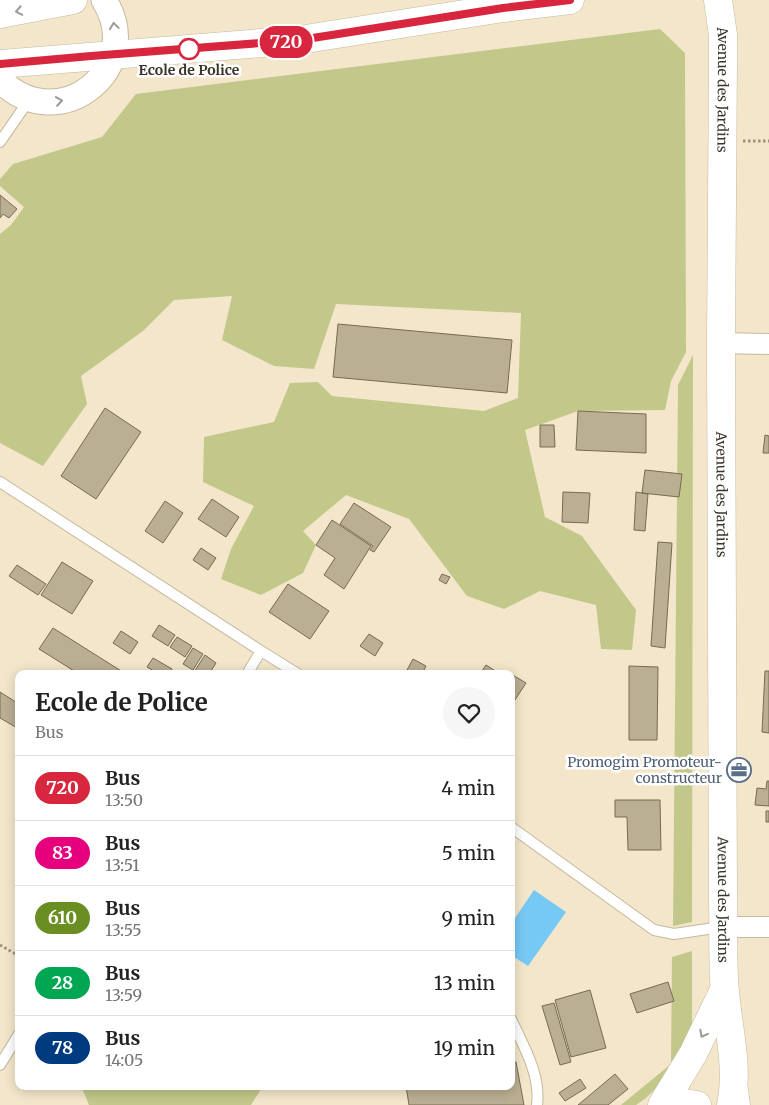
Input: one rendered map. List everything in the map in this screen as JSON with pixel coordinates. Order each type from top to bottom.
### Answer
[{"type":"main road","points":[[0,14],[73,0]]},
{"type":"main road","points":[[0,64],[300,40],[503,8],[570,0]]},
{"type":"main road","name":"Avenue des Jardins","points":[[718,0],[723,35],[721,343],[724,990],[733,1049],[733,1100]]},
{"type":"main road","name":"Avenue des Jardins","points":[[662,1105],[693,1054],[724,990]]},
{"type":"main road","name":"Avenue des Jardins","points":[[662,1105],[677,1102],[697,1105]]},
{"type":"street","points":[[0,80],[9,90],[30,100],[46,103],[66,101],[85,93],[100,79],[113,54],[115,30],[113,19],[104,0]]},
{"type":"street","points":[[721,343],[769,344]]},
{"type":"street","points":[[724,927],[769,927]]},
{"type":"lane","points":[[0,142],[30,100]]},
{"type":"lane","points":[[0,482],[292,670]]},
{"type":"lane","points":[[249,670],[261,651]]},
{"type":"lane","points":[[515,829],[654,930],[674,934],[724,927]]},
{"type":"lane","points":[[515,1028],[532,1065],[537,1087],[537,1105]]},
{"type":"lane","points":[[0,1065],[15,1041]]},
{"type":"path","points":[[0,945],[15,954]]},
{"type":"green space","points":[[660,29],[685,53],[686,352],[671,381],[665,410],[578,411],[525,430],[545,517],[582,536],[636,610],[632,650],[601,649],[596,605],[540,591],[504,609],[467,596],[409,519],[346,495],[303,531],[316,545],[303,573],[261,595],[221,579],[231,549],[254,506],[203,482],[204,437],[274,422],[290,383],[318,382],[332,396],[484,411],[518,398],[521,313],[336,304],[314,369],[274,366],[222,340],[232,296],[174,300],[143,331],[81,376],[87,404],[43,466],[0,443],[0,234],[11,225],[24,207],[0,186],[0,179],[13,164],[102,137],[136,94]]},
{"type":"green space","points":[[693,355],[692,922],[673,926],[678,385]]},
{"type":"green space","points":[[692,951],[692,1042],[678,1066],[646,1098],[636,1105],[621,1105],[671,1064],[672,957]]},
{"type":"green space","points":[[83,1090],[260,1090],[251,1105],[89,1105]]},
{"type":"water","points":[[534,890],[566,912],[528,966],[515,958],[515,918]]},
{"type":"building","points":[[0,195],[17,209],[9,218],[3,214],[0,218]]},
{"type":"building","points":[[338,324],[512,340],[507,393],[333,377]]},
{"type":"building","points":[[105,408],[141,432],[96,499],[61,476]]},
{"type":"building","points":[[578,411],[646,414],[646,453],[576,450]]},
{"type":"building","points":[[540,425],[554,425],[555,447],[540,447]]},
{"type":"building","points":[[765,435],[769,436],[769,453],[763,453]]},
{"type":"building","points":[[645,470],[682,474],[679,497],[642,493]]},
{"type":"building","points":[[563,492],[590,493],[588,523],[562,522]]},
{"type":"building","points":[[636,492],[648,494],[645,531],[634,530]]},
{"type":"building","points":[[212,499],[239,517],[226,537],[198,519]]},
{"type":"building","points":[[165,501],[183,513],[163,543],[145,531]]},
{"type":"building","points":[[354,503],[391,527],[374,552],[370,550],[373,546],[340,524]]},
{"type":"building","points":[[332,520],[371,546],[344,589],[324,575],[335,558],[316,545]]},
{"type":"building","points":[[658,542],[672,543],[665,648],[651,646]]},
{"type":"building","points":[[201,548],[216,558],[208,570],[193,560]]},
{"type":"building","points":[[62,562],[93,581],[72,614],[41,595]]},
{"type":"building","points":[[17,565],[46,584],[38,595],[9,576]]},
{"type":"building","points":[[442,574],[450,577],[446,584],[439,580]]},
{"type":"building","points":[[288,584],[329,611],[310,639],[269,612]]},
{"type":"building","points":[[159,625],[175,635],[168,646],[152,636]]},
{"type":"building","points":[[53,628],[120,670],[73,670],[39,649]]},
{"type":"building","points":[[121,631],[138,642],[130,654],[113,643]]},
{"type":"building","points":[[369,634],[383,643],[375,656],[360,646]]},
{"type":"building","points":[[177,637],[192,646],[185,657],[170,647]]},
{"type":"building","points":[[193,648],[203,654],[193,670],[183,664]]},
{"type":"building","points":[[205,655],[216,663],[212,670],[195,670]]},
{"type":"building","points":[[153,658],[172,669],[152,670],[147,667]]},
{"type":"building","points":[[413,659],[426,666],[424,670],[407,670]]},
{"type":"building","points":[[486,665],[494,670],[483,670]]},
{"type":"building","points":[[629,666],[658,667],[657,740],[629,740]]},
{"type":"building","points":[[765,671],[769,671],[769,733],[762,732]]},
{"type":"building","points":[[515,676],[526,683],[515,700]]},
{"type":"building","points":[[0,692],[15,701],[15,727],[0,718]]},
{"type":"building","points":[[767,781],[769,781],[769,806],[755,805],[757,788],[766,789]]},
{"type":"building","points":[[615,800],[660,800],[661,850],[628,850],[627,817],[615,817]]},
{"type":"building","points":[[766,811],[769,811],[769,822],[766,822]]},
{"type":"building","points":[[668,982],[674,1001],[637,1013],[630,994]]},
{"type":"building","points":[[590,990],[606,1048],[571,1057],[555,1000]]},
{"type":"building","points":[[554,1003],[571,1062],[560,1065],[542,1006]]},
{"type":"building","points":[[515,1062],[524,1105],[409,1105],[407,1090],[515,1090]]},
{"type":"building","points":[[615,1074],[628,1089],[608,1105],[578,1105]]},
{"type":"building","points":[[580,1079],[586,1088],[565,1101],[559,1093]]},
{"type":"bus line","name":"720","points":[[0,64],[300,40],[503,8],[570,0]]},
{"type":"place","name":"Ecole de Police","points":[[189,49]]},
{"type":"place","name":"Promogim Promoteur- constructeur","points":[[739,770]]}]
